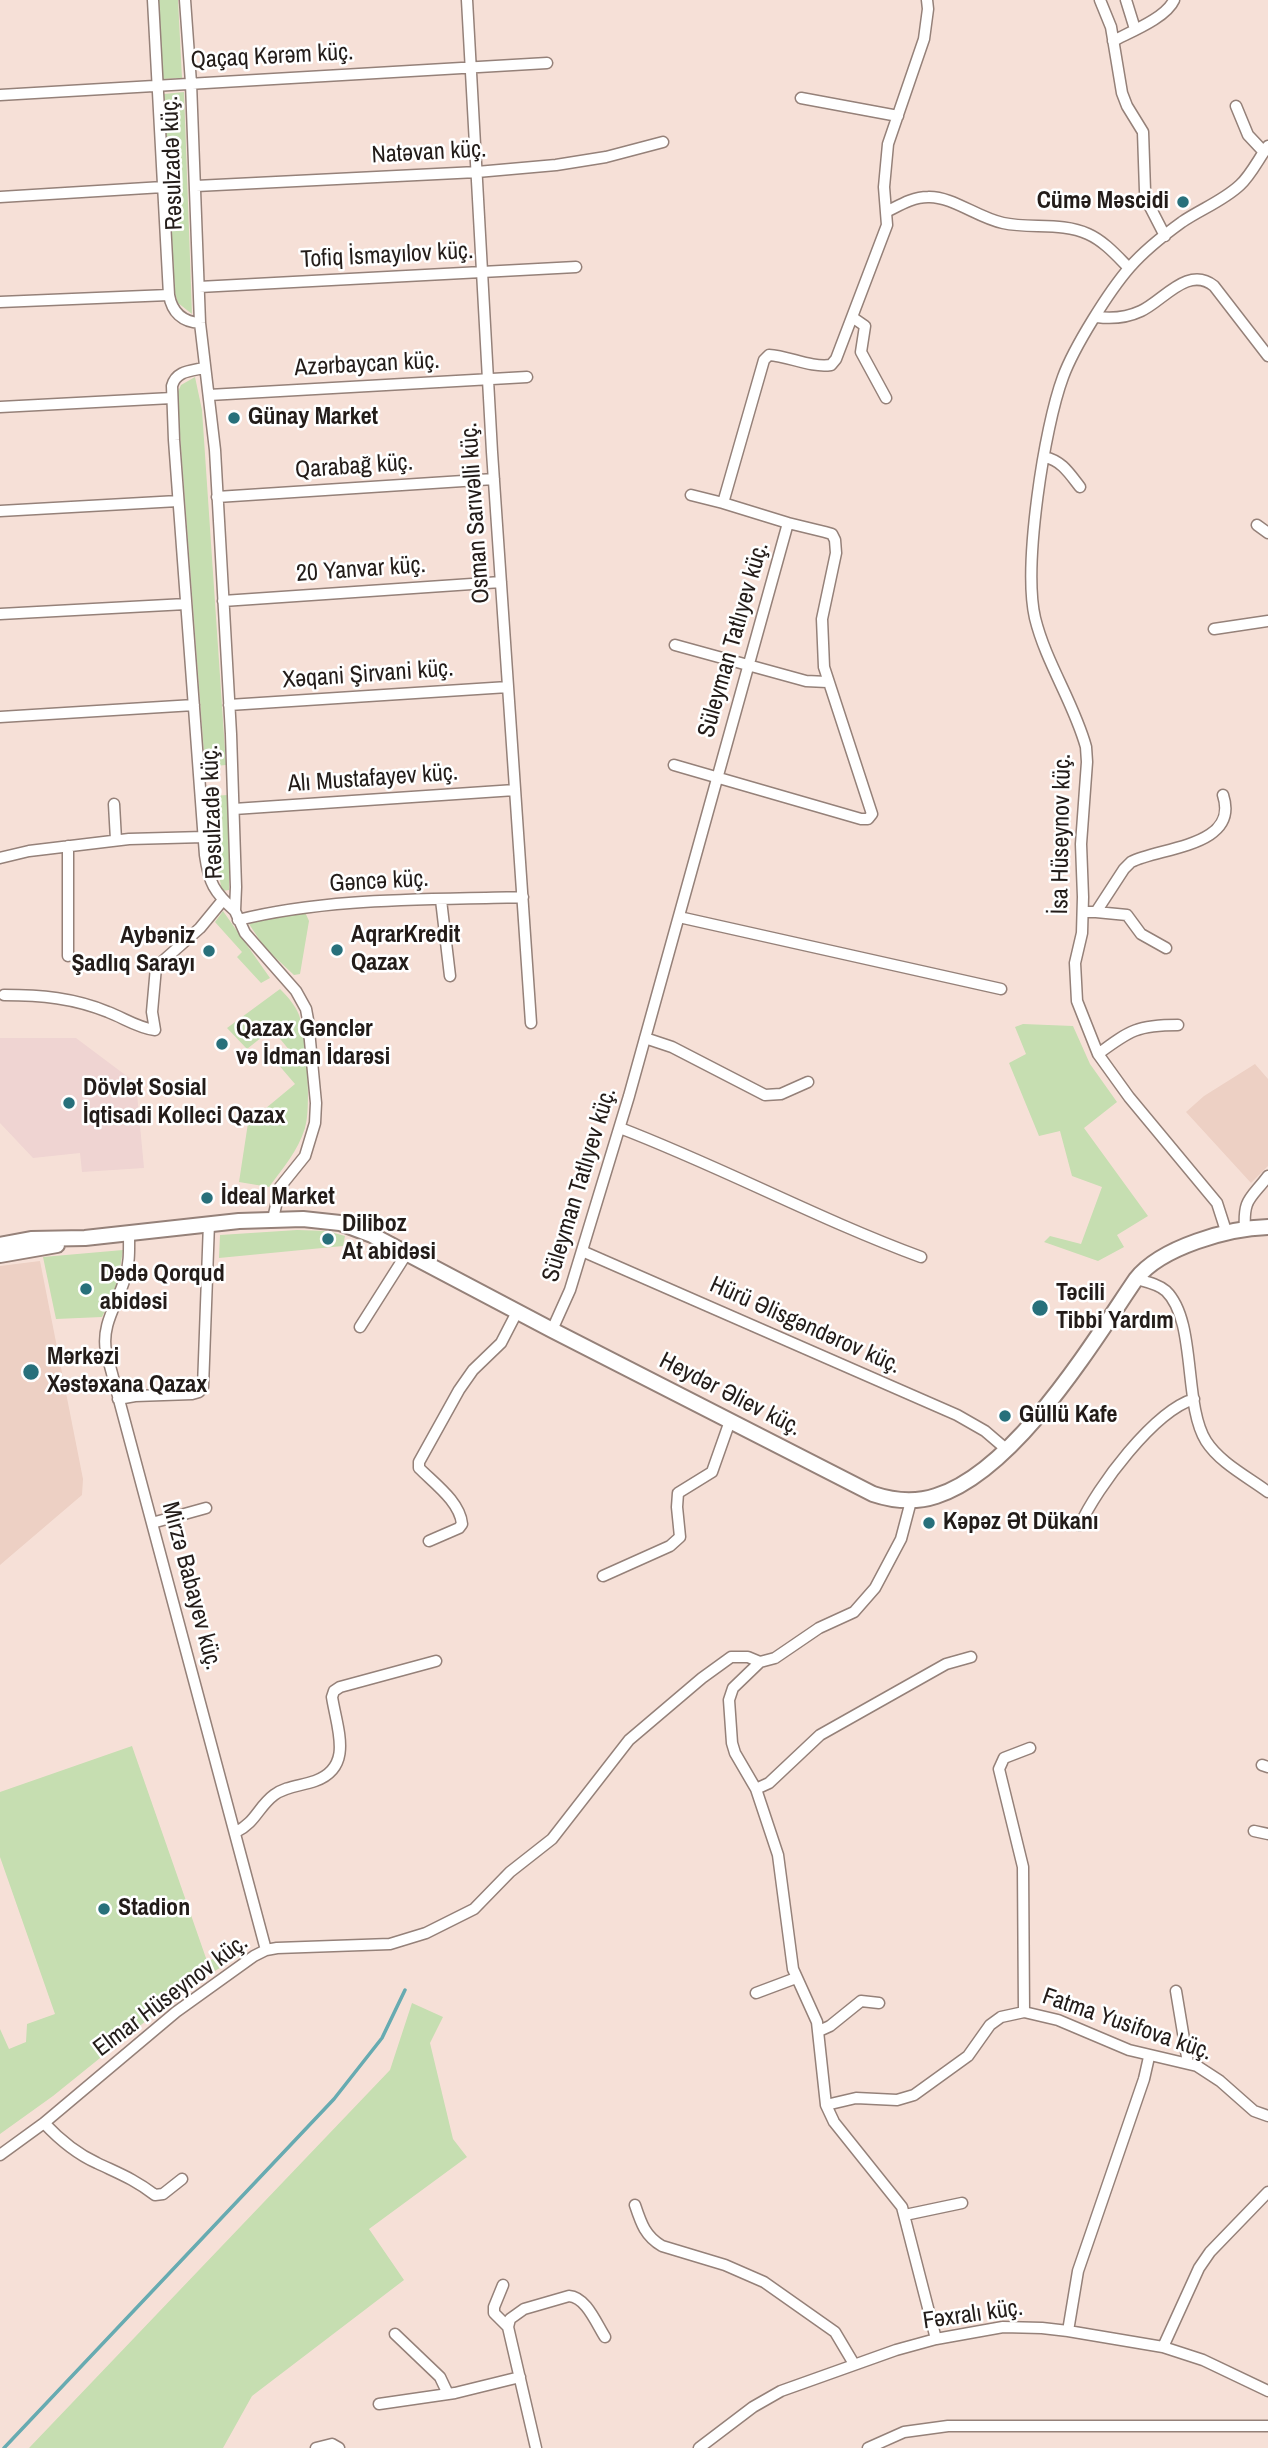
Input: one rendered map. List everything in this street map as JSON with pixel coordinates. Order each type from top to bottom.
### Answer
[{"type":"main road","name":"Heydər Əliev küç.","points":[[85,1238],[209,1223],[273,1219],[310,1219],[340,1223],[361,1230],[407,1253],[873,1494],[886,1499],[911,1501],[937,1496],[954,1489],[1006,1449],[1061,1388],[1136,1279],[1159,1257],[1227,1234],[1268,1227]]},
{"type":"main road","points":[[0,1245],[31,1239],[85,1238]]},
{"type":"main road","points":[[0,1255],[28,1252],[85,1238]]},
{"type":"street","points":[[153,0],[169,295],[175,312],[190,323],[200,323]]},
{"type":"street","name":"Rəsulzadə küç.","points":[[185,0],[196,186],[200,323],[213,425],[218,497],[234,809],[236,915]]},
{"type":"street","name":"Osman Sarıvəlli küç.","points":[[467,0],[494,479],[531,1023]]},
{"type":"street","points":[[723,503],[764,360],[769,355],[822,366],[831,365],[836,359],[887,225],[884,166],[888,144],[924,39],[927,0]]},
{"type":"street","points":[[1100,0],[1111,27],[1122,93],[1143,132],[1147,201],[1165,236]]},
{"type":"street","points":[[1126,0],[1135,29]]},
{"type":"street","points":[[1113,41],[1171,8],[1174,0]]},
{"type":"street","name":"Qaçaq Kərəm küç.","points":[[0,95],[547,63]]},
{"type":"street","points":[[801,98],[898,116]]},
{"type":"street","points":[[1236,106],[1248,135],[1266,149]]},
{"type":"street","name":"Natəvan küç.","points":[[196,186],[477,172],[577,163],[663,142]]},
{"type":"street","name":"İsa Hüseynov küç.","points":[[1227,1234],[1217,1203],[1129,1097],[1098,1054],[1077,1001],[1074,985],[1083,912],[1080,844],[1086,747],[1040,635],[1032,597],[1032,565],[1045,457],[1063,376],[1129,268],[1182,222],[1230,194],[1243,183],[1266,149]]},
{"type":"street","points":[[0,197],[163,187]]},
{"type":"street","points":[[888,211],[914,199],[928,196],[944,199],[983,218],[1003,223],[1073,229],[1102,242],[1129,268]]},
{"type":"street","name":"Tofiq İsmayılov küç.","points":[[199,287],[576,267]]},
{"type":"street","points":[[1097,317],[1112,319],[1142,311],[1184,282],[1206,280],[1214,286],[1268,356]]},
{"type":"street","points":[[0,302],[169,295]]},
{"type":"street","points":[[852,317],[862,321],[865,326],[860,352],[886,398]]},
{"type":"street","points":[[204,368],[176,376],[172,386],[172,398],[204,837],[210,882],[236,915],[250,942],[296,991],[306,1009],[316,1103],[315,1123],[305,1156],[280,1187],[273,1219]]},
{"type":"street","name":"Azərbaycan küç.","points":[[209,396],[527,377]]},
{"type":"street","points":[[0,407],[172,398]]},
{"type":"street","points":[[1045,457],[1056,460],[1080,487]]},
{"type":"street","name":"Qarabağ küç.","points":[[218,497],[494,479]]},
{"type":"street","name":"Süleyman Tatlıyev küç.","points":[[552,1330],[570,1290],[620,1128],[788,523],[691,495]]},
{"type":"street","points":[[0,511],[178,501]]},
{"type":"street","points":[[674,765],[861,819],[868,819],[872,814],[824,667],[822,620],[836,554],[835,540],[832,534],[788,523]]},
{"type":"street","points":[[1257,525],[1268,533]]},
{"type":"street","name":"20 Yanvar küç.","points":[[223,601],[501,582]]},
{"type":"street","points":[[0,614],[186,604]]},
{"type":"street","points":[[1214,629],[1268,621]]},
{"type":"street","points":[[675,645],[806,681],[827,682]]},
{"type":"street","name":"Xəqani Şirvani küç.","points":[[229,705],[509,687]]},
{"type":"street","points":[[0,717],[194,705]]},
{"type":"street","name":"Alı Mustafayev küç.","points":[[234,809],[516,790]]},
{"type":"street","points":[[1096,912],[1131,862],[1188,846],[1205,838],[1220,825],[1225,816],[1223,795]]},
{"type":"street","points":[[114,804],[116,840]]},
{"type":"street","points":[[0,858],[22,852],[116,840],[204,837]]},
{"type":"street","points":[[68,846],[68,956]]},
{"type":"street","name":"Gəncə küç.","points":[[236,915],[320,906],[523,897]]},
{"type":"street","points":[[4,995],[58,997],[109,1012],[146,1029],[155,1030],[152,1012],[156,967],[200,928],[223,900]]},
{"type":"street","points":[[442,900],[450,976]]},
{"type":"street","points":[[1083,912],[1127,915],[1142,934],[1166,948]]},
{"type":"street","points":[[679,917],[1000,989]]},
{"type":"street","points":[[1098,1054],[1135,1029],[1149,1025],[1178,1025]]},
{"type":"street","points":[[645,1038],[672,1048],[765,1096],[781,1094],[808,1083]]},
{"type":"street","points":[[620,1128],[680,1151],[838,1225],[921,1257]]},
{"type":"street","points":[[1245,1230],[1246,1203],[1268,1176]]},
{"type":"street","points":[[118,1399],[192,1394],[199,1392],[202,1387],[209,1223]]},
{"type":"street","name":"Mirzə Babayev küç.","points":[[129,1233],[129,1259],[125,1279],[104,1331],[106,1351],[266,1950]]},
{"type":"street","name":"Hürü Əlisgəndərov küç.","points":[[582,1251],[965,1419],[985,1431],[1006,1449]]},
{"type":"street","points":[[359,1327],[407,1253]]},
{"type":"street","points":[[1136,1279],[1154,1284],[1166,1291],[1172,1300],[1185,1338],[1200,1428],[1207,1441],[1218,1455],[1268,1492]]},
{"type":"street","points":[[429,1541],[459,1528],[463,1521],[453,1503],[419,1468],[419,1462],[459,1390],[473,1370],[501,1343],[517,1312]]},
{"type":"street","points":[[1080,1525],[1099,1489],[1141,1438],[1178,1405],[1194,1399]]},
{"type":"street","points":[[603,1576],[670,1546],[680,1537],[678,1493],[712,1472],[730,1421]]},
{"type":"street","name":"Elmar Hüseynov küç.","points":[[0,2155],[44,2123],[176,2012],[254,1956],[266,1950],[311,1946],[390,1944],[426,1933],[461,1917],[487,1898],[510,1872],[552,1839],[613,1758],[651,1720],[731,1657],[748,1657],[767,1662],[785,1653],[820,1628],[854,1612],[865,1602],[901,1539],[911,1501]]},
{"type":"street","points":[[152,1523],[206,1508]]},
{"type":"street","points":[[756,1789],[769,1783],[820,1735],[946,1664],[971,1657]]},
{"type":"street","points":[[236,1832],[248,1826],[275,1794],[315,1781],[336,1768],[340,1760],[340,1748],[332,1697],[334,1691],[436,1661]]},
{"type":"street","points":[[760,1662],[733,1688],[729,1700],[732,1743],[756,1789],[778,1855],[789,1949],[796,1978],[813,2010],[819,2031],[828,2113],[897,2199],[905,2215],[936,2339]]},
{"type":"street","points":[[1024,2012],[1023,1867],[999,1769],[1004,1758],[1030,1748]]},
{"type":"street","points":[[1255,1831],[1268,1835]]},
{"type":"street","points":[[756,1993],[796,1978]]},
{"type":"street","points":[[1176,1991],[1188,2063]]},
{"type":"street","points":[[819,2031],[830,2026],[856,2003],[879,2003]]},
{"type":"street","name":"Fatma Yusifova küç.","points":[[826,2105],[856,2098],[897,2100],[914,2095],[968,2056],[990,2025],[1002,2017],[1024,2012],[1058,2020],[1149,2056],[1188,2063],[1206,2070],[1254,2111],[1268,2116]]},
{"type":"street","points":[[1068,2331],[1078,2271],[1140,2091],[1149,2056]]},
{"type":"street","points":[[44,2123],[88,2159],[131,2177],[155,2195],[163,2194],[182,2179]]},
{"type":"street","points":[[1163,2347],[1199,2268],[1210,2252],[1268,2192]]},
{"type":"street","points":[[905,2215],[962,2203]]},
{"type":"street","points":[[635,2205],[642,2227],[653,2241],[725,2265],[764,2283],[835,2333],[854,2364]]},
{"type":"street","points":[[503,2285],[494,2313],[508,2327]]},
{"type":"street","points":[[536,2448],[508,2327],[510,2319],[524,2309],[576,2296],[605,2337]]},
{"type":"street","name":"Fəxralı küç.","points":[[699,2448],[753,2407],[780,2391],[854,2364],[936,2339],[1003,2328],[1068,2331],[1163,2347],[1203,2360],[1268,2391]]},
{"type":"street","points":[[395,2334],[440,2377],[448,2395]]},
{"type":"street","points":[[379,2404],[448,2395],[520,2377]]},
{"type":"street","points":[[868,2448],[904,2432],[948,2426],[1268,2426]]},
{"type":"street","points":[[316,2448],[332,2444],[339,2448]]},
{"type":"shaded area","name":"Dövlət Sosial İqtisadi Kolleci Qazax","points":[[0,1038],[76,1038],[136,1083],[144,1168],[82,1172],[80,1153],[33,1158],[0,1123]]},
{"type":"shaded area","points":[[1255,1064],[1268,1079],[1268,1166],[1251,1183],[1186,1112],[1204,1096]]},
{"type":"shaded area","name":"Mərkəzi Xəstəxana Qazax","points":[[40,1261],[83,1479],[82,1495],[0,1565],[0,1266]]},
{"type":"green space","points":[[158,0],[178,0],[182,78],[162,79]]},
{"type":"green space","points":[[184,92],[192,314],[178,303],[175,293],[164,94]]},
{"type":"green space","points":[[195,377],[202,410],[226,765],[205,767],[177,394],[181,385]]},
{"type":"green space","points":[[229,795],[229,890],[222,891],[212,839],[209,796]]},
{"type":"green space","points":[[223,911],[270,978],[261,983],[237,957],[242,952],[215,922]]},
{"type":"green space","points":[[305,912],[309,921],[300,974],[294,975],[265,948],[249,924],[275,916]]},
{"type":"green space","points":[[280,989],[295,1008],[302,1025],[308,1105],[305,1128],[298,1144],[269,1187],[239,1182],[248,1123],[295,1084],[277,1063],[290,1051],[272,1029],[247,1049],[227,1028]]},
{"type":"green space","points":[[1023,1024],[1073,1026],[1090,1064],[1117,1102],[1084,1128],[1148,1216],[1117,1235],[1124,1247],[1098,1261],[1044,1242],[1050,1236],[1081,1244],[1102,1187],[1072,1176],[1060,1131],[1039,1136],[1009,1063],[1026,1054],[1015,1027]]},
{"type":"green space","points":[[297,1230],[327,1231],[345,1236],[343,1246],[219,1258],[220,1235]]},
{"type":"green space","points":[[123,1250],[117,1287],[102,1317],[56,1319],[43,1257]]},
{"type":"green space","name":"Stadion","points":[[132,1746],[207,1961],[238,1951],[240,1956],[188,1987],[53,2096],[0,2134],[0,2029],[9,2049],[26,2042],[27,2024],[55,2014],[0,1857],[0,1792]]},
{"type":"green space","points":[[412,2003],[443,2017],[430,2043],[453,2139],[467,2157],[369,2229],[404,2280],[252,2396],[223,2448],[29,2448],[390,2070]]},
{"type":"waterway","points":[[4,2448],[334,2099],[382,2038],[405,1990]]},
{"type":"place","name":"Cümə Məscidi","points":[[1183,202]]},
{"type":"place","name":"Günay Market","points":[[234,418]]},
{"type":"place","name":"AqrarKredit Qazax","points":[[337,950]]},
{"type":"place","name":"Aybəniz Şadlıq Sarayı","points":[[209,951]]},
{"type":"place","name":"Qazax Gənclər və İdman İdarəsi","points":[[222,1044]]},
{"type":"place","name":"Dövlət Sosial İqtisadi Kolleci Qazax","points":[[69,1103]]},
{"type":"place","name":"İdeal Market","points":[[207,1198]]},
{"type":"place","name":"Diliboz At abidəsi","points":[[328,1239]]},
{"type":"place","name":"Dədə Qorqud abidəsi","points":[[86,1289]]},
{"type":"place","name":"Təcili Tibbi Yardım","points":[[1040,1308]]},
{"type":"place","name":"Mərkəzi Xəstəxana Qazax","points":[[31,1372]]},
{"type":"place","name":"Güllü Kafe","points":[[1005,1416]]},
{"type":"place","name":"Kəpəz Ət Dükanı","points":[[929,1523]]},
{"type":"place","name":"Stadion","points":[[104,1909]]}]
